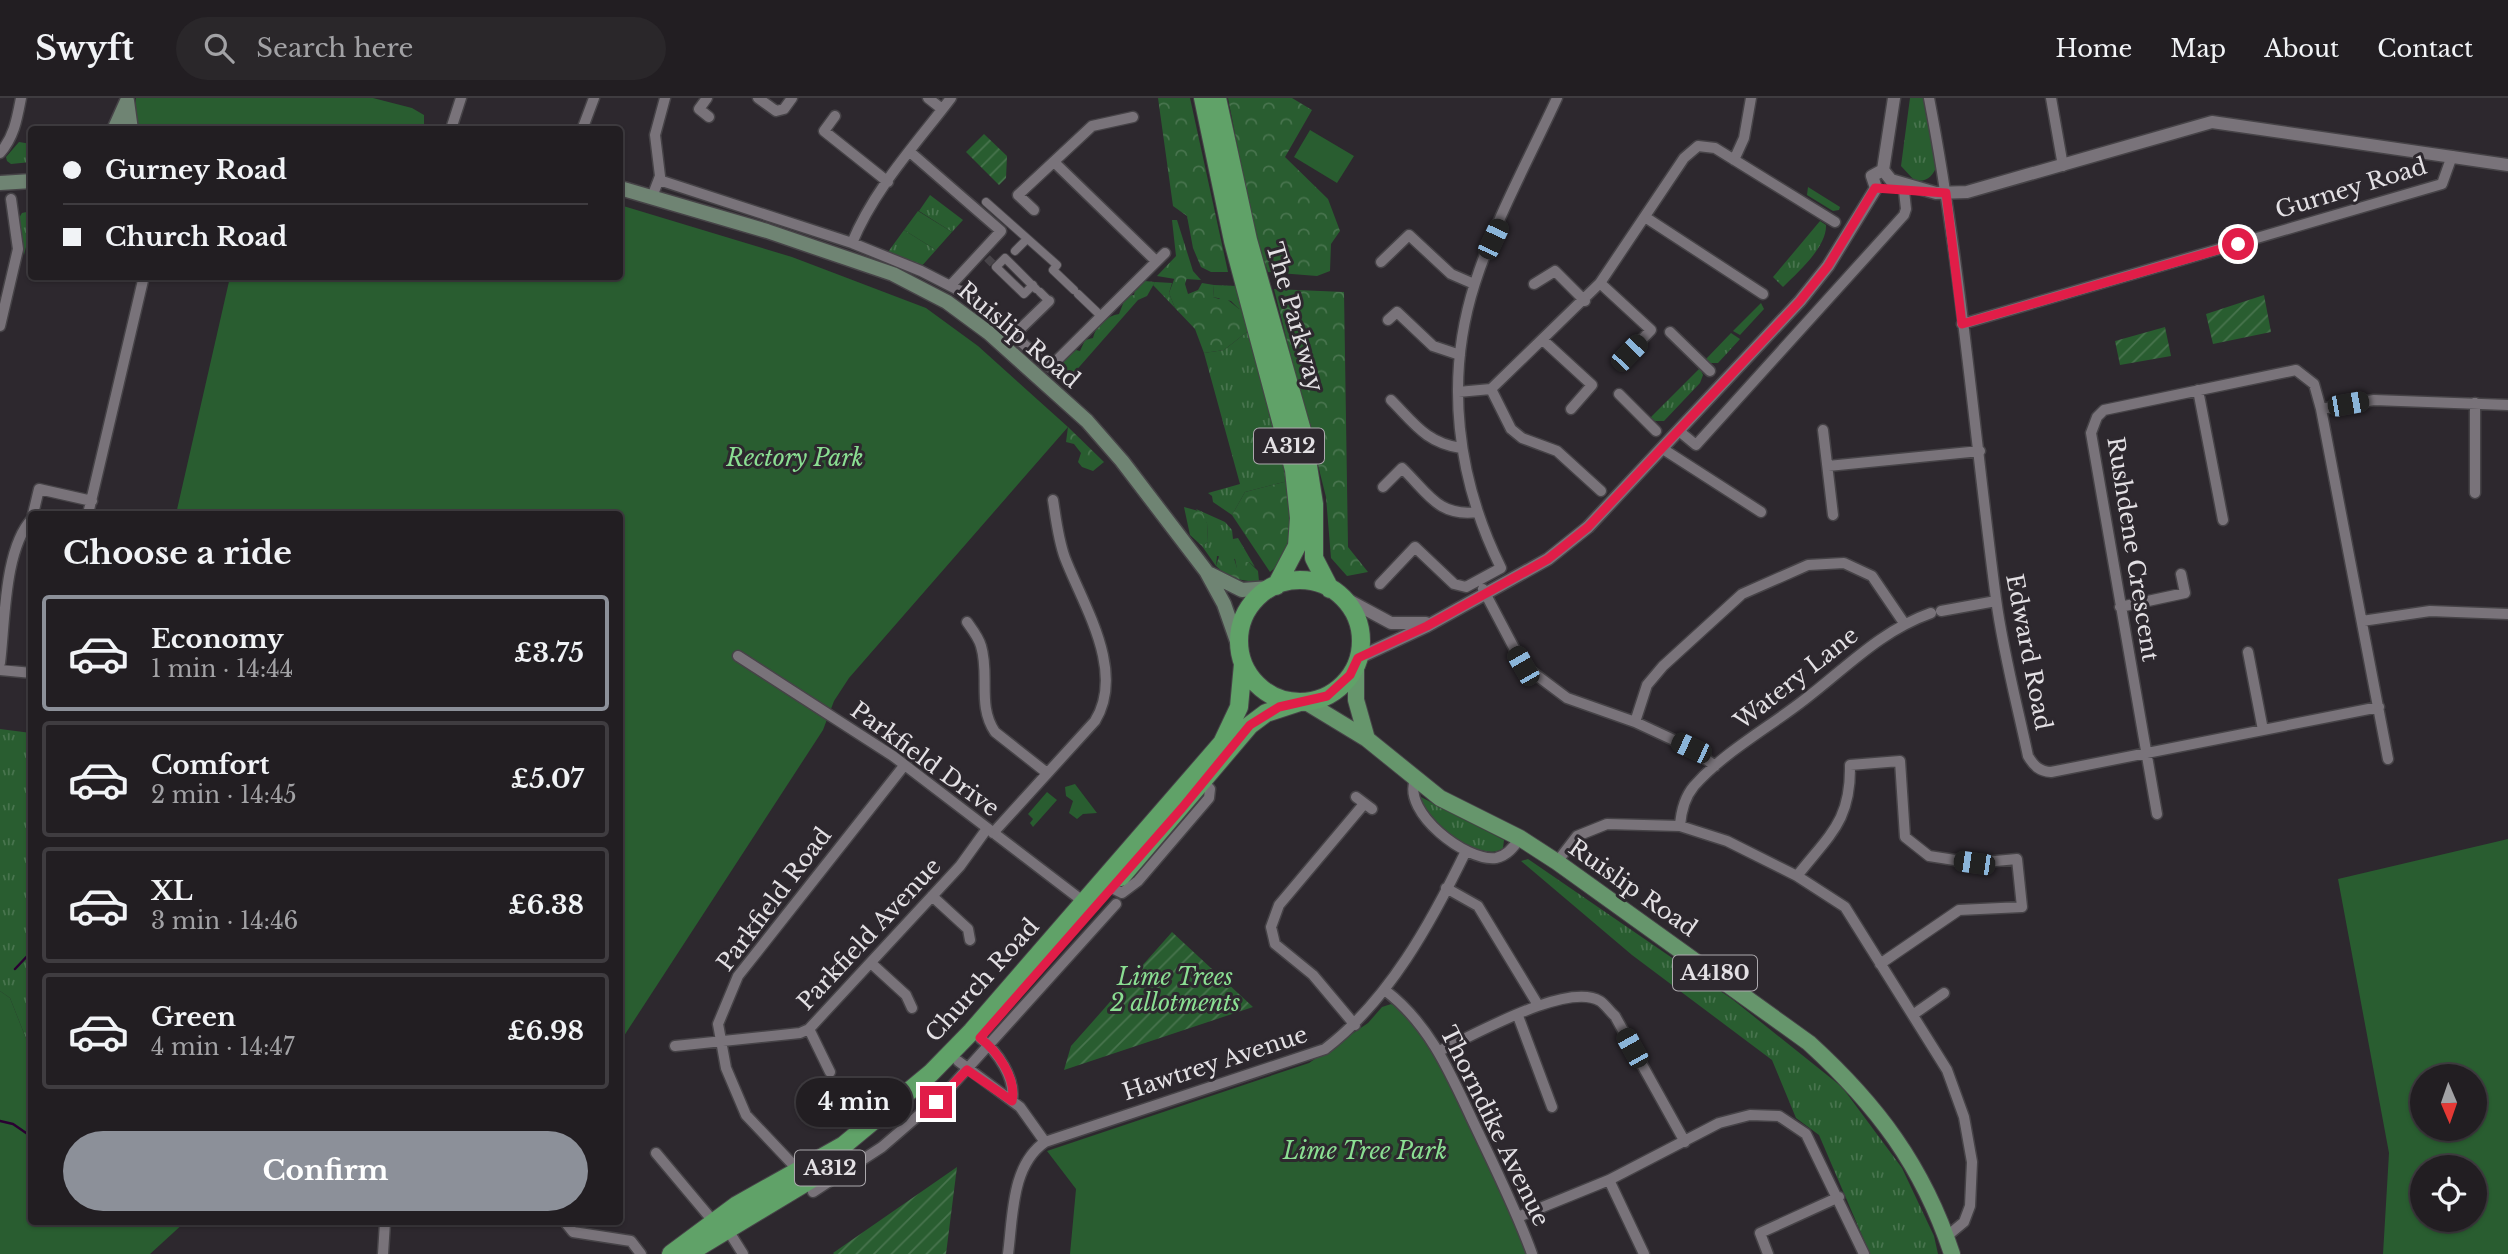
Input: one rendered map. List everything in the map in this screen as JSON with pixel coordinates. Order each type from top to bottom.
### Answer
[{"type":"highway","name":"The Parkway","points":[[1203,98],[1259,308],[1287,435],[1298,506],[1297,547],[1273,587]]},
{"type":"highway","name":"The Parkway","points":[[1217,98],[1241,240]]},
{"type":"highway","name":"The Parkway","points":[[1259,308],[1310,470],[1314,558],[1335,592]]},
{"type":"highway","points":[[1273,587],[1310,581],[1335,592]]},
{"type":"highway","name":"A312","points":[[1241,657],[1243,619],[1251,605],[1273,587]]},
{"type":"highway","name":"A312","points":[[1303,702],[1327,696],[1340,687],[1357,661],[1361,640],[1358,623],[1335,592]]},
{"type":"highway","points":[[1241,657],[1250,676],[1265,691],[1285,700],[1303,702]]},
{"type":"highway","name":"Church Road","points":[[671,1254],[713,1220],[800,1172],[867,1128],[931,1073],[972,1031],[1227,735],[1242,695],[1241,657]]},
{"type":"highway","name":"Church Road","points":[[688,1254],[726,1227],[850,1154],[962,1066],[1114,896],[1250,725],[1266,713],[1303,702]]},
{"type":"main road","points":[[116,126],[127,100]]},
{"type":"main road","points":[[127,100],[128,126]]},
{"type":"main road","points":[[0,183],[28,181]]},
{"type":"main road","name":"Ruislip Road","points":[[623,189],[840,254],[893,274],[947,302],[989,333],[1087,422],[1206,571],[1224,604],[1241,657]]},
{"type":"main road","name":"Ruislip Road","points":[[1206,571],[1233,587],[1250,590],[1273,587]]},
{"type":"main road","points":[[1357,661],[1356,700],[1367,739]]},
{"type":"main road","name":"A4180","points":[[1303,702],[1367,739]]},
{"type":"main road","name":"Ruislip Road","points":[[1367,739],[1415,780],[1460,810],[1520,838],[1557,862],[1773,1015],[1848,1078],[1880,1115],[1912,1163],[1946,1237]]},
{"type":"main road","name":"A4180","points":[[1946,1237],[1952,1254]]},
{"type":"street","points":[[0,153],[9,143],[15,128],[21,98]]},
{"type":"street","points":[[453,126],[461,98]]},
{"type":"street","points":[[584,126],[594,98]]},
{"type":"street","points":[[652,197],[659,180],[655,135],[665,98]]},
{"type":"street","points":[[707,98],[699,108],[709,117]]},
{"type":"street","points":[[758,98],[776,111],[784,109],[792,98]]},
{"type":"street","points":[[928,98],[942,109]]},
{"type":"street","points":[[852,243],[861,222],[888,181],[951,98]]},
{"type":"street","points":[[1380,584],[1415,547],[1454,584],[1466,587],[1501,568],[1477,512],[1461,447],[1458,392],[1460,355],[1475,284],[1557,98]]},
{"type":"street","points":[[1734,160],[1744,138],[1751,98]]},
{"type":"street","points":[[1357,661],[1486,594],[1569,544],[1664,449],[1821,275],[1884,181],[1894,98]]},
{"type":"street","name":"Edward Road","points":[[1929,98],[1946,193],[1980,451],[1996,601],[2028,756],[2033,765],[2041,771],[2051,772],[2379,708]]},
{"type":"street","points":[[2051,98],[2063,166]]},
{"type":"street","points":[[835,116],[824,131],[888,181]]},
{"type":"street","points":[[1034,210],[1018,195],[1092,126],[1133,117]]},
{"type":"street","points":[[1884,181],[1904,191],[1974,191],[2213,122],[2508,165]]},
{"type":"street","points":[[1458,392],[1491,389],[1585,300],[1600,283],[1684,158],[1698,146],[1715,148],[1835,222]]},
{"type":"street","points":[[910,152],[1001,231],[990,260],[951,285]]},
{"type":"street","name":"Gurney Road","points":[[1962,324],[2442,184],[2452,156]]},
{"type":"street","points":[[659,180],[852,243],[951,285],[1015,334],[1050,367],[1161,257],[1054,162]]},
{"type":"street","points":[[1884,181],[1925,191]]},
{"type":"street","points":[[1679,431],[1696,445],[1904,215],[1904,191]]},
{"type":"street","points":[[986,202],[1026,240]]},
{"type":"street","points":[[0,326],[18,249],[12,205],[26,207]]},
{"type":"street","points":[[1645,217],[1763,294]]},
{"type":"street","points":[[1381,262],[1409,235],[1451,274],[1475,284]]},
{"type":"street","points":[[1015,251],[1029,237],[1057,265],[1053,270],[1100,315]]},
{"type":"street","points":[[990,260],[1024,294],[1036,289],[1049,301],[1015,334]]},
{"type":"street","points":[[1534,284],[1555,271],[1585,300]]},
{"type":"street","points":[[89,511],[143,280]]},
{"type":"street","points":[[1600,283],[1651,330],[1629,353]]},
{"type":"street","points":[[1388,320],[1397,312],[1433,346],[1460,355]]},
{"type":"street","points":[[989,333],[1001,323]]},
{"type":"street","points":[[1670,332],[1710,371]]},
{"type":"street","points":[[1544,341],[1592,385],[1571,409]]},
{"type":"street","name":"Rushdene Crescent","points":[[2157,814],[2091,433],[2093,424],[2104,410],[2296,370],[2314,384],[2389,759]]},
{"type":"street","points":[[1491,389],[1511,429],[1522,438],[1557,451],[1601,491]]},
{"type":"street","points":[[2198,390],[2223,520]]},
{"type":"street","points":[[1619,394],[1657,431]]},
{"type":"street","points":[[1391,400],[1431,440],[1440,445],[1461,447]]},
{"type":"street","points":[[2321,409],[2374,400],[2508,405]]},
{"type":"street","points":[[2474,403],[2475,493]]},
{"type":"street","points":[[1823,430],[1833,515]]},
{"type":"street","points":[[1664,449],[1761,512]]},
{"type":"street","points":[[1828,466],[1980,451]]},
{"type":"street","points":[[1383,487],[1402,468],[1447,512],[1458,515],[1477,512]]},
{"type":"street","points":[[34,511],[39,489],[92,501]]},
{"type":"street","name":"Parkfield Avenue","points":[[675,1046],[810,1030],[989,831],[1095,721],[1104,701],[1101,642],[1061,547],[1053,499]]},
{"type":"street","points":[[0,663],[14,549],[21,530],[28,522]]},
{"type":"street","points":[[1635,722],[1647,685],[1663,666],[1742,594],[1808,565],[1844,563],[1871,576],[1904,623]]},
{"type":"street","points":[[2120,607],[2185,593],[2180,574]]},
{"type":"street","points":[[1478,580],[1523,666],[1567,698],[1635,722],[1691,748],[1715,766]]},
{"type":"street","points":[[1335,592],[1391,623],[1413,625],[1435,621]]},
{"type":"street","name":"Watery Lane","points":[[1680,826],[1681,809],[1693,788],[1715,766],[1807,698],[1858,653],[1904,623],[1936,612],[1996,601]]},
{"type":"street","points":[[2362,621],[2430,611],[2508,614]]},
{"type":"street","points":[[967,622],[981,646],[985,712],[989,723],[995,732],[1047,773]]},
{"type":"street","points":[[2248,652],[2263,730]]},
{"type":"street","name":"Parkfield Drive","points":[[738,656],[893,757],[1084,902]]},
{"type":"street","points":[[0,670],[28,673]]},
{"type":"street","points":[[1797,876],[1844,815],[1850,795],[1850,765],[1900,761],[1905,837],[1929,856],[1974,863],[2017,859],[2022,907],[1959,910],[1880,964]]},
{"type":"street","name":"Parkfield Road","points":[[800,1172],[746,1115],[728,1076],[718,1024],[738,975],[903,767]]},
{"type":"street","points":[[1415,780],[1413,800],[1421,816],[1466,851],[1496,858],[1508,853],[1520,838]]},
{"type":"street","points":[[1354,1025],[1313,975],[1275,944],[1271,927],[1279,905],[1364,803]]},
{"type":"street","points":[[1557,862],[1577,836],[1607,824],[1680,826],[1727,841],[1797,876],[1845,907],[1947,1070],[1964,1117],[1972,1162],[1969,1212],[1964,1222],[1946,1237]]},
{"type":"street","name":"Hawtrey Avenue","points":[[1045,1142],[1306,1058],[1325,1049],[1354,1025],[1386,991],[1466,851]]},
{"type":"street","points":[[1446,887],[1478,906],[1538,1005]]},
{"type":"street","points":[[932,896],[968,929],[970,940]]},
{"type":"street","points":[[872,964],[906,995],[912,1008]]},
{"type":"street","name":"Thorndike Avenue","points":[[1386,991],[1416,1017],[1439,1051],[1518,1217],[1532,1254]]},
{"type":"street","points":[[1913,1014],[1944,993]]},
{"type":"street","points":[[1439,1051],[1558,998],[1581,996],[1600,1001],[1615,1016],[1685,1142]]},
{"type":"street","points":[[1518,1016],[1552,1107]]},
{"type":"street","points":[[810,1030],[831,1072]]},
{"type":"street","points":[[986,1042],[1005,1067],[1012,1090],[1012,1101]]},
{"type":"street","points":[[962,1066],[1012,1101],[1025,1113],[1045,1142],[1027,1160],[1016,1192],[1009,1254]]},
{"type":"street","name":"Church Road","points":[[813,1192],[882,1147],[962,1066]]},
{"type":"street","points":[[1518,1217],[1609,1180],[1719,1124],[1749,1115],[1779,1116],[1806,1134],[1839,1197],[1864,1254]]},
{"type":"street","points":[[656,1153],[708,1215]]},
{"type":"street","points":[[1609,1180],[1644,1254]]},
{"type":"street","points":[[1768,1254],[1760,1233],[1839,1197]]},
{"type":"street","points":[[383,1254],[385,1225]]},
{"type":"street","points":[[567,1225],[573,1232],[631,1241],[641,1254]]},
{"type":"street","points":[[726,1227],[743,1254]]},
{"type":"green space","points":[[136,98],[373,98],[412,108],[424,115],[424,126],[136,126]]},
{"type":"green space","points":[[1158,98],[1190,98],[1228,272],[1211,272],[1201,267],[1193,248],[1187,216],[1173,206]]},
{"type":"green space","points":[[1228,98],[1292,98],[1312,110],[1285,157],[1328,199],[1340,231],[1331,244],[1330,271],[1317,276],[1268,272],[1256,241]]},
{"type":"green space","points":[[1910,98],[1923,98],[1936,168],[1928,178],[1919,181],[1915,181],[1901,166]]},
{"type":"green space","points":[[1310,130],[1354,156],[1337,183],[1294,157]]},
{"type":"green space","points":[[984,134],[1007,156],[1006,178],[999,185],[966,152]]},
{"type":"green space","points":[[19,142],[28,144],[28,162],[11,164],[6,157]]},
{"type":"green space","points":[[1808,187],[1840,207],[1839,210],[1833,211],[1807,195]]},
{"type":"green space","points":[[930,195],[963,220],[952,232],[919,211]]},
{"type":"green space","name":"Rectory Park","points":[[623,206],[792,257],[926,308],[978,346],[1068,427],[849,678],[834,701],[823,730],[623,1037],[623,511],[177,511],[229,280],[623,280]]},
{"type":"green space","points":[[918,211],[952,232],[936,250],[904,230]]},
{"type":"green space","points":[[28,212],[28,239],[24,255],[19,218],[22,213]]},
{"type":"green space","points":[[1172,220],[1177,220],[1193,271],[1201,280],[1186,279],[1188,271],[1175,279],[1157,276],[1176,256]]},
{"type":"green space","points":[[1820,221],[1826,225],[1822,242],[1783,287],[1773,277]]},
{"type":"green space","points":[[904,230],[936,250],[920,268],[888,252]]},
{"type":"green space","points":[[1176,263],[1189,271],[1185,284],[1188,294],[1198,290],[1202,283],[1214,285],[1213,297],[1219,299],[1223,296],[1239,309],[1247,308],[1252,328],[1224,350],[1204,353],[1195,329],[1175,308],[1169,293],[1175,277],[1171,270]]},
{"type":"green space","points":[[1145,281],[1155,282],[1147,296],[1138,300],[1073,374],[1064,369],[1063,362],[1076,350],[1080,351],[1085,340],[1093,338],[1103,322],[1119,314],[1126,296],[1134,295],[1135,289]]},
{"type":"green space","points":[[1155,282],[1172,283],[1169,293],[1175,308],[1153,285]]},
{"type":"green space","points":[[1214,285],[1237,286],[1247,308],[1239,309],[1231,301],[1213,297]]},
{"type":"green space","points":[[1274,289],[1344,292],[1348,547],[1368,572],[1347,576],[1331,558],[1326,497]]},
{"type":"green space","points":[[2264,295],[2271,332],[2213,344],[2206,314]]},
{"type":"green space","points":[[1761,303],[1764,309],[1740,335],[1733,331]]},
{"type":"green space","points":[[2165,327],[2171,356],[2120,365],[2115,341]]},
{"type":"green space","points":[[1252,328],[1292,480],[1245,492],[1232,515],[1213,502],[1208,493],[1240,484],[1204,353],[1224,350]]},
{"type":"green space","points":[[1731,333],[1740,339],[1718,363],[1710,363],[1706,359]]},
{"type":"green space","points":[[1700,368],[1703,375],[1700,383],[1664,421],[1650,418]]},
{"type":"green space","points":[[1068,427],[1104,462],[1093,471],[1082,467],[1078,462],[1081,453],[1074,444],[1066,442]]},
{"type":"green space","points":[[1292,480],[1294,524],[1287,558],[1270,572],[1232,515],[1245,492]]},
{"type":"green space","points":[[1184,507],[1202,512],[1207,523],[1208,542],[1202,546],[1190,535]]},
{"type":"green space","points":[[1196,509],[1225,522],[1232,530],[1233,539],[1238,538],[1255,567],[1249,562],[1237,569],[1235,559],[1217,556],[1216,566],[1202,546],[1208,542],[1207,523]]},
{"type":"green space","points":[[1221,550],[1232,552],[1237,568],[1242,562],[1249,562],[1258,571],[1259,581],[1247,581],[1225,574],[1216,566]]},
{"type":"green space","points":[[0,729],[28,733],[28,1043],[10,998],[0,991]]},
{"type":"green space","points":[[1075,784],[1097,813],[1083,814],[1077,819],[1069,813],[1073,801],[1066,796],[1065,787]]},
{"type":"green space","points":[[1047,792],[1057,800],[1033,827],[1030,823],[1033,819],[1028,814]]},
{"type":"green space","points":[[1419,796],[1504,840],[1503,848],[1485,851],[1448,835],[1423,813]]},
{"type":"green space","points":[[2508,839],[2508,1254],[2383,1254],[2389,1153],[2338,879]]},
{"type":"green space","points":[[1528,859],[1732,999],[1842,1087],[1902,1168],[1934,1236],[1938,1254],[1870,1254],[1819,1135],[1796,1118],[1772,1060],[1632,955],[1521,861]]},
{"type":"green space","name":"Lime Trees 2 allotments","points":[[1172,932],[1253,1007],[1064,1070],[1071,1046]]},
{"type":"green space","points":[[0,991],[10,998],[28,1043],[28,1225],[182,1225],[150,1254],[0,1254]]},
{"type":"green space","name":"Lime Tree Park","points":[[1391,1004],[1407,1016],[1425,1039],[1443,1070],[1480,1144],[1528,1254],[1070,1254],[1076,1189],[1047,1151],[1309,1063],[1368,1023],[1382,1007]]},
{"type":"green space","points":[[957,1167],[946,1254],[833,1253]]},
{"type":"waterway","points":[[15,969],[28,955]]},
{"type":"waterway","points":[[0,1121],[13,1124],[28,1134]]},
{"type":"tunnel","points":[[987,258],[994,265]]},
{"type":"route","points":[[936,1102],[967,1070],[1012,1101],[1012,1090],[1005,1067],[991,1046],[980,1038],[1182,808],[1244,731],[1266,713],[1279,707],[1327,696],[1340,687],[1350,675],[1358,658],[1367,652],[1415,632],[1548,559],[1569,544],[1664,449],[1800,301],[1828,266],[1875,188],[1946,193],[1962,324],[2238,244]]}]
